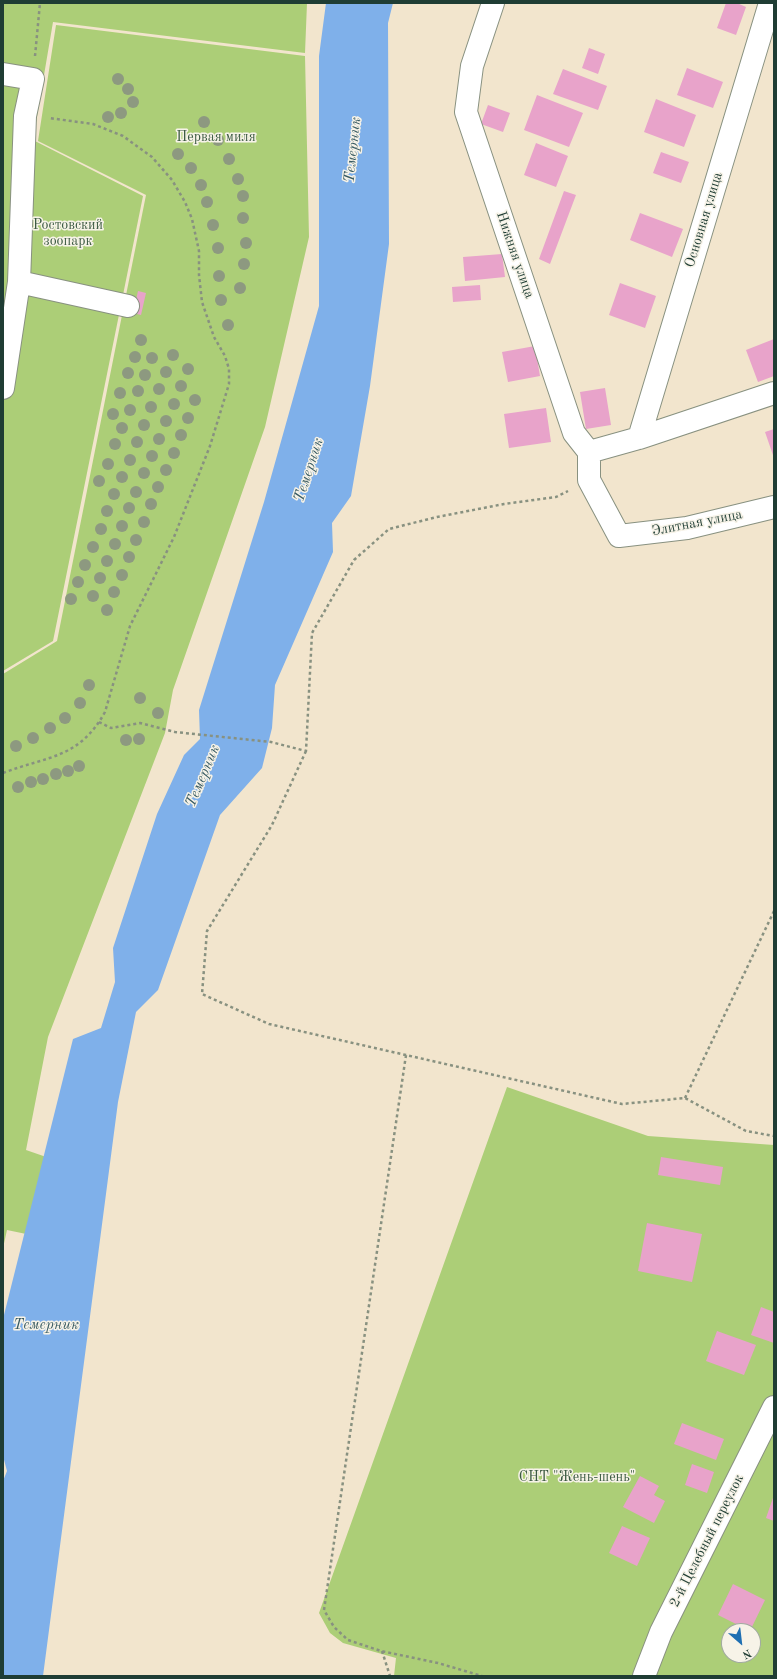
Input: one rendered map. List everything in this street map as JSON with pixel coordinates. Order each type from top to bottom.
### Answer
[{"type":"street","name":"Нижняя улица","points":[[492,3],[472,66],[466,112],[574,433],[590,452]]},
{"type":"street","name":"Основная улица","points":[[639,438],[770,3]]},
{"type":"street","points":[[3,74],[33,79],[25,116],[19,282],[3,388]]},
{"type":"street","points":[[19,282],[128,306]]},
{"type":"street","points":[[588,480],[590,452],[639,438],[774,392]]},
{"type":"street","name":"Элитная улица","points":[[588,480],[619,536],[688,528],[774,507]]},
{"type":"street","name":"2-й Целебный переулок","points":[[644,1676],[661,1632],[774,1407]]},
{"type":"path","points":[[33,79],[40,3]]},
{"type":"path","points":[[3,773],[66,752],[89,735],[105,712],[130,626],[163,561],[192,493],[226,397],[229,384],[229,369],[225,356],[214,337],[202,302],[198,275],[199,251],[192,219],[185,202],[172,180],[152,156],[123,136],[108,129],[82,122],[46,118]]},
{"type":"path","points":[[588,480],[556,498],[504,504],[437,517],[389,529],[354,560],[312,633],[306,751],[272,825],[207,931],[202,994],[269,1024],[622,1104],[685,1098],[746,1131],[774,1136]]},
{"type":"path","points":[[99,722],[111,728],[140,723],[168,731],[271,742],[306,751]]},
{"type":"path","points":[[685,1098],[774,910]]},
{"type":"path","points":[[406,1055],[324,1610],[334,1627],[348,1640],[382,1651],[438,1663],[482,1676]]},
{"type":"path","points":[[382,1651],[390,1676]]},
{"type":"green space","name":"Ростовский зоопарк","points":[[3,3],[307,3],[305,53],[53,22],[33,140],[143,196],[53,641],[3,671]]},
{"type":"green space","name":"Первая миля","points":[[56,25],[305,56],[309,237],[265,427],[173,690],[165,733],[48,1037],[26,1150],[52,1159],[31,1235],[7,1230],[3,1248],[3,674],[57,641],[146,195],[38,141]]},
{"type":"green space","name":"СНТ \"Жень-шень\"","points":[[507,1087],[648,1136],[774,1145],[774,1676],[394,1676],[396,1658],[343,1643],[330,1633],[319,1613]]},
{"type":"water","name":"Темерник","points":[[326,3],[393,3],[388,23],[389,244],[370,386],[351,496],[332,523],[333,552],[275,685],[272,728],[262,768],[220,815],[158,990],[136,1012],[118,1102],[43,1676],[3,1676],[3,1481],[7,1471],[3,1456],[3,1319],[73,1039],[101,1028],[115,982],[113,948],[157,814],[184,755],[200,739],[199,710],[264,502],[319,306],[319,56]]},
{"type":"building","points":[[726,3],[737,3],[746,7],[736,35],[717,28]]},
{"type":"building","points":[[589,48],[605,54],[598,74],[582,68]]},
{"type":"building","points":[[687,68],[723,82],[713,108],[677,95]]},
{"type":"building","points":[[563,69],[607,86],[598,110],[553,94]]},
{"type":"building","points":[[537,95],[583,113],[569,147],[524,130]]},
{"type":"building","points":[[656,99],[696,115],[684,147],[644,132]]},
{"type":"building","points":[[488,105],[510,113],[503,132],[481,124]]},
{"type":"building","points":[[536,143],[568,156],[556,187],[524,175]]},
{"type":"building","points":[[661,152],[689,162],[681,183],[653,173]]},
{"type":"building","points":[[564,191],[576,195],[550,264],[539,259]]},
{"type":"building","points":[[640,213],[683,229],[672,257],[630,240]]},
{"type":"building","points":[[502,254],[505,277],[465,281],[463,257]]},
{"type":"building","points":[[620,283],[656,296],[645,328],[609,315]]},
{"type":"building","points":[[480,285],[481,300],[453,302],[452,287]]},
{"type":"building","points":[[138,291],[146,293],[141,315],[133,313]]},
{"type":"building","points":[[774,339],[774,376],[758,382],[746,350]]},
{"type":"building","points":[[535,346],[540,376],[508,382],[502,352]]},
{"type":"building","points":[[605,388],[611,425],[586,429],[580,392]]},
{"type":"building","points":[[546,408],[551,442],[509,448],[504,414]]},
{"type":"building","points":[[774,429],[774,458],[765,432]]},
{"type":"building","points":[[661,1157],[723,1167],[720,1185],[658,1175]]},
{"type":"building","points":[[647,1223],[702,1234],[692,1282],[638,1271]]},
{"type":"building","points":[[761,1307],[774,1312],[774,1343],[751,1335]]},
{"type":"building","points":[[717,1331],[756,1345],[744,1375],[706,1361]]},
{"type":"building","points":[[682,1423],[724,1439],[716,1460],[674,1444]]},
{"type":"building","points":[[692,1464],[714,1472],[707,1493],[685,1485]]},
{"type":"building","points":[[640,1476],[659,1486],[654,1495],[665,1501],[654,1523],[623,1507]]},
{"type":"building","points":[[774,1495],[774,1521],[766,1518]]},
{"type":"building","points":[[622,1526],[650,1538],[637,1566],[609,1553]]},
{"type":"building","points":[[733,1584],[765,1600],[754,1623],[734,1623],[718,1615]]}]
